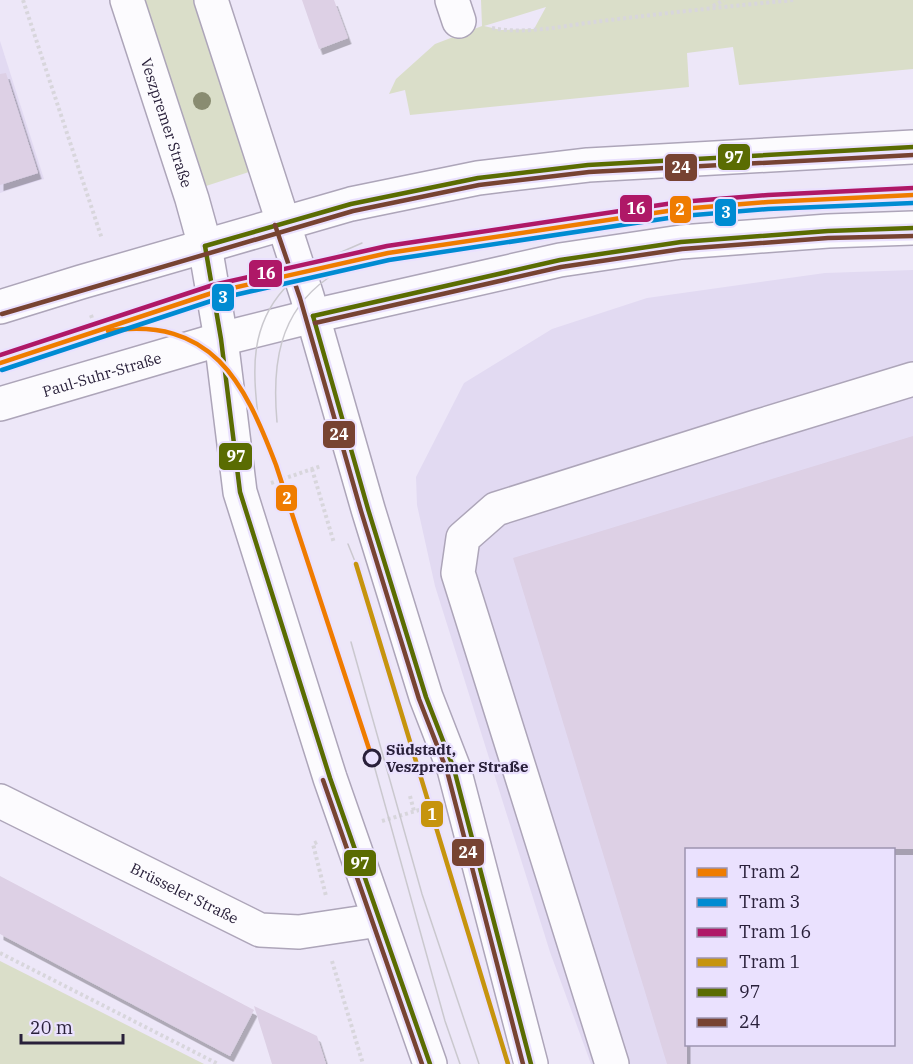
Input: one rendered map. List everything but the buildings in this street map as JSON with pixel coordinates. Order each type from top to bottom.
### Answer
[{"type":"street","name":"Veszpremer Straße","points":[[127,0],[192,199],[205,246],[221,339],[240,492],[330,778],[430,1064]]},
{"type":"street","points":[[211,0],[312,316],[426,697],[454,769],[531,1064]]},
{"type":"street","points":[[0,307],[351,204],[478,178],[588,165],[913,147]]},
{"type":"street","name":"Paul-Suhr-Straße","points":[[0,404],[221,339],[560,260],[681,242],[828,231],[913,228]]},
{"type":"street","points":[[612,1064],[458,573],[463,538],[496,509],[913,379]]},
{"type":"street","name":"Brüsseler Straße","points":[[0,801],[260,930],[298,932],[379,920]]},
{"type":"path","points":[[22,0],[102,239]]},
{"type":"path","points":[[710,8],[724,0]]},
{"type":"path","points":[[455,11],[501,30],[534,29],[794,0]]},
{"type":"path","points":[[81,282],[108,372]]},
{"type":"path","points":[[240,492],[353,457]]},
{"type":"path","points":[[312,469],[334,543]]},
{"type":"path","points":[[410,796],[414,811]]},
{"type":"path","points":[[0,953],[218,1064]]},
{"type":"shaded area","points":[[0,41],[44,179],[0,193]]},
{"type":"shaded area","points":[[913,270],[913,1064],[591,1064],[550,952],[435,586],[417,505],[416,477],[464,383],[552,329],[647,298],[825,273]]},
{"type":"green space","points":[[143,0],[197,0],[252,171],[203,187]]},
{"type":"green space","points":[[481,0],[913,0],[913,69],[739,85],[733,47],[687,53],[689,87],[410,115],[405,90],[389,94],[396,79],[435,44],[482,26]],"holes":[[[546,7],[534,29],[501,30],[484,26]]]},
{"type":"green space","points":[[0,961],[204,1064],[0,1064]]},
{"type":"tram line","name":"16","points":[[0,355],[213,285],[387,246],[680,202],[913,188]]},
{"type":"tram line","name":"2","points":[[0,363],[215,292],[388,253],[681,209],[913,195]]},
{"type":"tram line","name":"3","points":[[2,370],[217,299],[389,260],[682,216],[768,209],[913,203]]},
{"type":"tram line","points":[[258,415],[255,381],[256,349],[265,318],[273,303],[299,272],[362,243]]},
{"type":"tram line","points":[[277,422],[278,361],[282,342],[298,307],[328,278],[388,253]]},
{"type":"tram line","name":"2","points":[[108,331],[144,329],[174,334],[198,345],[219,361],[236,382],[251,407],[276,465],[372,758]]},
{"type":"tram line","points":[[348,544],[356,564]]},
{"type":"tram line","name":"1","points":[[356,564],[508,1064]]},
{"type":"tram line","points":[[351,642],[422,894],[479,1064]]},
{"type":"tram line","points":[[372,758],[445,1021],[460,1064]]},
{"type":"transit line","name":"97","points":[[205,246],[351,204],[478,178],[588,165],[913,147]]},
{"type":"transit line","name":"24","points":[[2,314],[353,211],[479,185],[589,172],[913,155]]},
{"type":"transit line","name":"24","points":[[275,225],[300,298],[361,511],[419,699],[447,771],[523,1064]]},
{"type":"transit line","name":"97","points":[[313,316],[560,260],[681,242],[828,231],[913,228]]},
{"type":"transit line","name":"24","points":[[315,323],[561,267],[682,249],[828,238],[913,236]]},
{"type":"transit line","name":"97","points":[[205,246],[221,339],[240,492],[330,778],[430,1064]]},
{"type":"transit line","name":"97","points":[[313,316],[368,509],[426,697],[454,769],[531,1064]]},
{"type":"transit line","name":"24","points":[[323,780],[422,1064]]},
{"type":"place","name":"Südstadt, Veszpremer Straße","points":[[372,758]]}]
